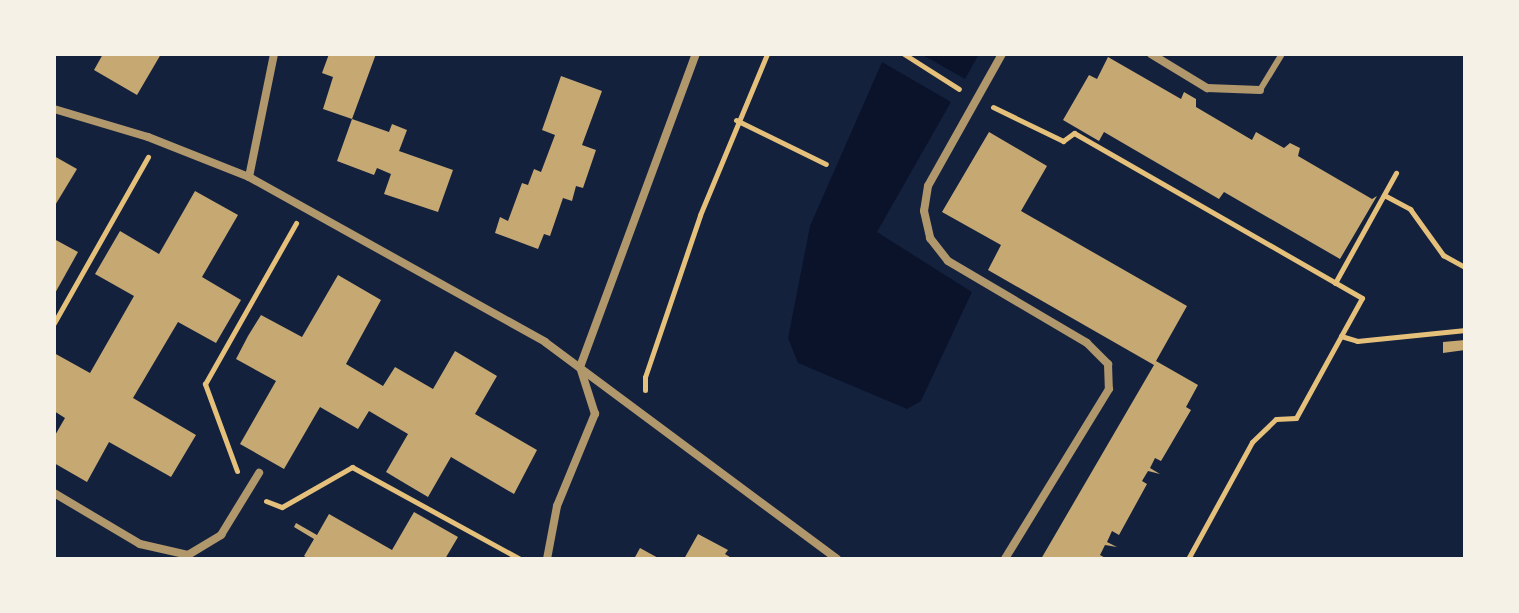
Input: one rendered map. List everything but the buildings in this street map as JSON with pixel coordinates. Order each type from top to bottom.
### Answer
[{"type":"street","points":[[249,177],[274,54]]},
{"type":"street","points":[[547,559],[557,506],[595,414],[580,367],[696,54]]},
{"type":"street","points":[[1002,54],[928,186],[924,211],[930,238],[948,261],[1087,343],[1108,364],[1109,389],[1005,559]]},
{"type":"street","points":[[1151,54],[1207,88],[1260,90]]},
{"type":"street","points":[[54,109],[157,141],[249,177],[545,342],[837,559]]},
{"type":"street","points":[[54,493],[140,544],[188,557],[221,535],[259,473]]},
{"type":"lane","points":[[1260,90],[1282,54]]},
{"type":"path","points":[[654,396],[644,388],[645,377],[736,120],[767,54]]},
{"type":"path","points":[[904,54],[976,99],[1063,141],[1074,133],[1362,298],[1296,418],[1276,419],[1252,442],[1188,559]]},
{"type":"path","points":[[736,120],[826,164]]},
{"type":"path","points":[[54,323],[157,141]]},
{"type":"path","points":[[1335,283],[1396,173]]},
{"type":"path","points":[[1384,195],[1410,209],[1443,255],[1465,267]]},
{"type":"path","points":[[305,208],[205,384],[246,494],[282,507],[352,467],[520,559]]},
{"type":"path","points":[[1341,336],[1357,341],[1465,330]]},
{"type":"water","points":[[921,54],[979,54],[965,79]]},
{"type":"water","points":[[882,62],[951,102],[877,232],[972,292],[921,401],[907,409],[798,363],[788,338],[810,226]]}]
